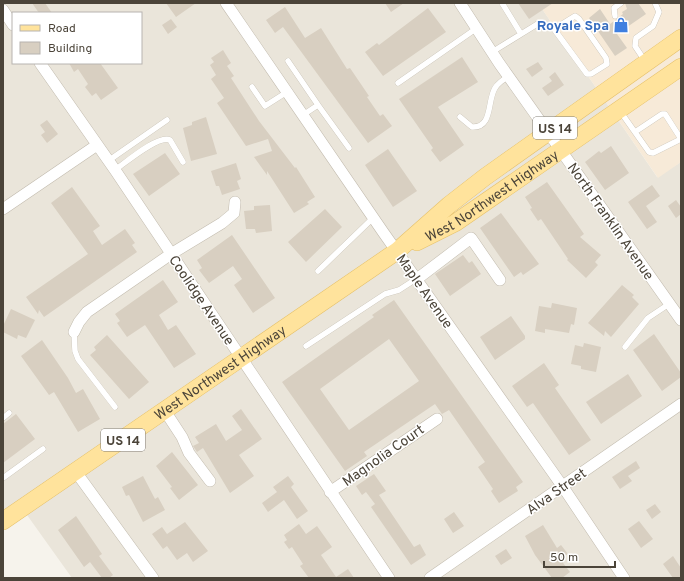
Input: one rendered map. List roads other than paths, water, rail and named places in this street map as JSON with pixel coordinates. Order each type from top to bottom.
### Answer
[{"type":"main road","name":"West Northwest Highway","points":[[3,521],[397,251],[449,206],[549,132],[681,38]]},
{"type":"main road","name":"West Northwest Highway","points":[[397,251],[455,223],[681,67]]},
{"type":"street","name":"Maple Avenue","points":[[226,3],[373,218],[563,487],[624,578]]},
{"type":"street","name":"North Franklin Avenue","points":[[460,3],[492,52],[681,320]]},
{"type":"street","points":[[3,10],[12,24]]},
{"type":"street","name":"Coolidge Avenue","points":[[41,64],[171,254],[389,578]]},
{"type":"street","points":[[3,208],[97,145]]},
{"type":"street","points":[[74,332],[86,312],[171,254],[222,223],[234,213],[236,202]]},
{"type":"street","points":[[417,279],[471,238],[500,280]]},
{"type":"street","name":"Alva Street","points":[[430,578],[681,404]]},
{"type":"street","points":[[165,411],[182,436],[189,453],[210,481]]},
{"type":"street","name":"Magnolia Court","points":[[330,492],[437,419]]},
{"type":"street","points":[[76,472],[153,578]]},
{"type":"lane","points":[[502,3],[521,34]]},
{"type":"lane","points":[[615,16],[614,8],[621,3]]},
{"type":"lane","points":[[646,63],[635,46],[636,38],[653,26],[659,12],[655,3]]},
{"type":"lane","points":[[492,52],[539,23],[554,29],[587,74],[591,74],[607,64],[606,58],[577,17],[572,16],[554,29]]},
{"type":"lane","points":[[398,84],[476,28]]},
{"type":"lane","points":[[288,61],[349,148]]},
{"type":"lane","points":[[460,116],[472,127],[478,126],[484,122],[489,115],[489,104],[495,86],[509,76]]},
{"type":"lane","points":[[252,87],[265,106],[287,92]]},
{"type":"lane","points":[[303,115],[318,105]]},
{"type":"lane","points":[[619,110],[649,152],[653,153],[681,139],[665,114],[662,114],[635,132]]},
{"type":"lane","points":[[111,166],[167,120]]},
{"type":"lane","points":[[111,166],[165,138],[170,140],[182,162]]},
{"type":"lane","points":[[318,271],[373,218]]},
{"type":"lane","points":[[306,346],[385,294],[399,290],[417,279]]},
{"type":"lane","points":[[625,347],[648,318],[670,304]]},
{"type":"lane","points":[[74,332],[75,351],[78,359],[115,408]]},
{"type":"lane","points":[[3,418],[9,413]]},
{"type":"lane","points":[[3,478],[43,449]]},
{"type":"place","name":"Royale Spa","points":[[621,25]]}]
